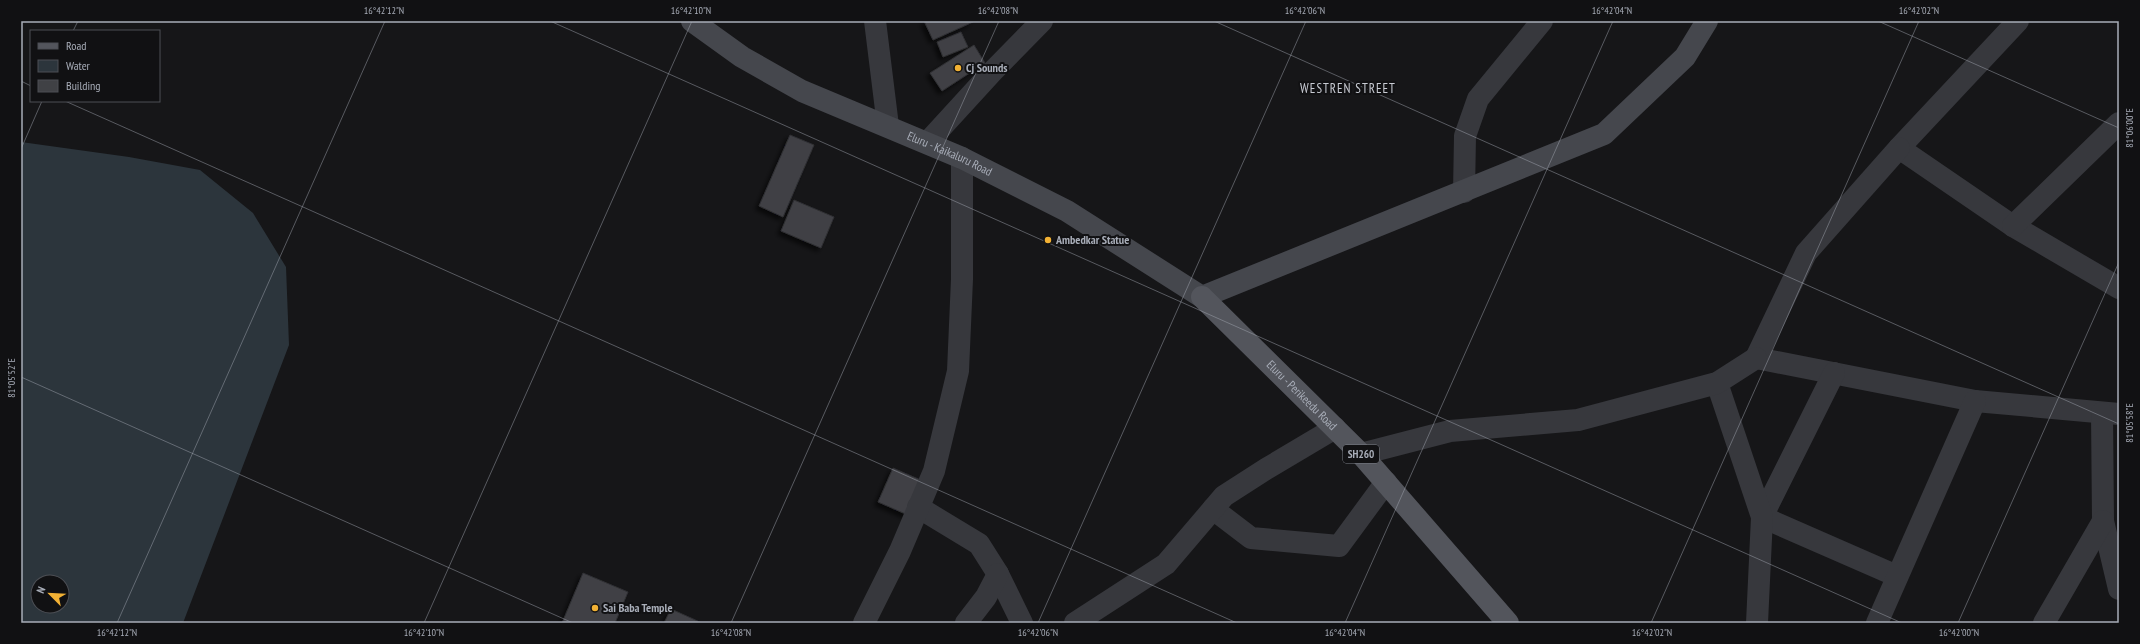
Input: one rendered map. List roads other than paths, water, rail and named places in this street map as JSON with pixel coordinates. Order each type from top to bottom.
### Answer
[{"type":"main road","name":"Eluru - Kaikaluru Road","points":[[692,21],[742,58],[802,91],[962,158],[1067,211],[1202,296]]},
{"type":"main road","points":[[1202,296],[1464,192],[1604,134],[1686,57],[1707,21]]},
{"type":"main road","name":"Eluru - Perikeedu Road","points":[[1202,296],[1361,454],[1508,623]]},
{"type":"street","points":[[875,21],[888,126]]},
{"type":"street","points":[[927,143],[992,72],[1042,21]]},
{"type":"street","points":[[1464,192],[1465,136],[1478,100],[1542,21]]},
{"type":"street","points":[[1361,454],[1450,431],[1578,420],[1717,383],[1756,358],[1806,253],[1898,148],[2018,21]]},
{"type":"street","points":[[2013,226],[2119,123]]},
{"type":"street","points":[[1898,148],[2013,226],[2119,288]]},
{"type":"street","points":[[864,623],[900,551],[934,471],[958,371],[962,279],[962,158]]},
{"type":"street","points":[[1756,358],[1975,402],[2111,413],[2103,521],[2119,589]]},
{"type":"street","points":[[1762,518],[1834,373]]},
{"type":"street","points":[[1717,383],[1762,518],[1757,623]]},
{"type":"street","points":[[1877,623],[1975,402]]},
{"type":"street","points":[[1075,623],[1166,564],[1224,496],[1335,428]]},
{"type":"street","points":[[1213,509],[1251,538],[1339,546],[1386,482]]},
{"type":"street","points":[[918,507],[979,544],[998,574],[1022,623]]},
{"type":"street","points":[[1762,518],[1897,576]]},
{"type":"street","points":[[2044,623],[2103,521]]},
{"type":"street","points":[[966,623],[986,597],[998,574]]},
{"type":"water","points":[[21,142],[129,157],[200,170],[253,213],[286,267],[289,345],[183,623],[21,623]]},
{"type":"place","name":"Cj Sounds","points":[[958,68]]},
{"type":"place","name":"Ambedkar Statue","points":[[1048,240]]},
{"type":"place","name":"Sai Baba Temple","points":[[595,608]]},
{"type":"district","name":"WESTREN STREET","points":[[1348,88]]}]
